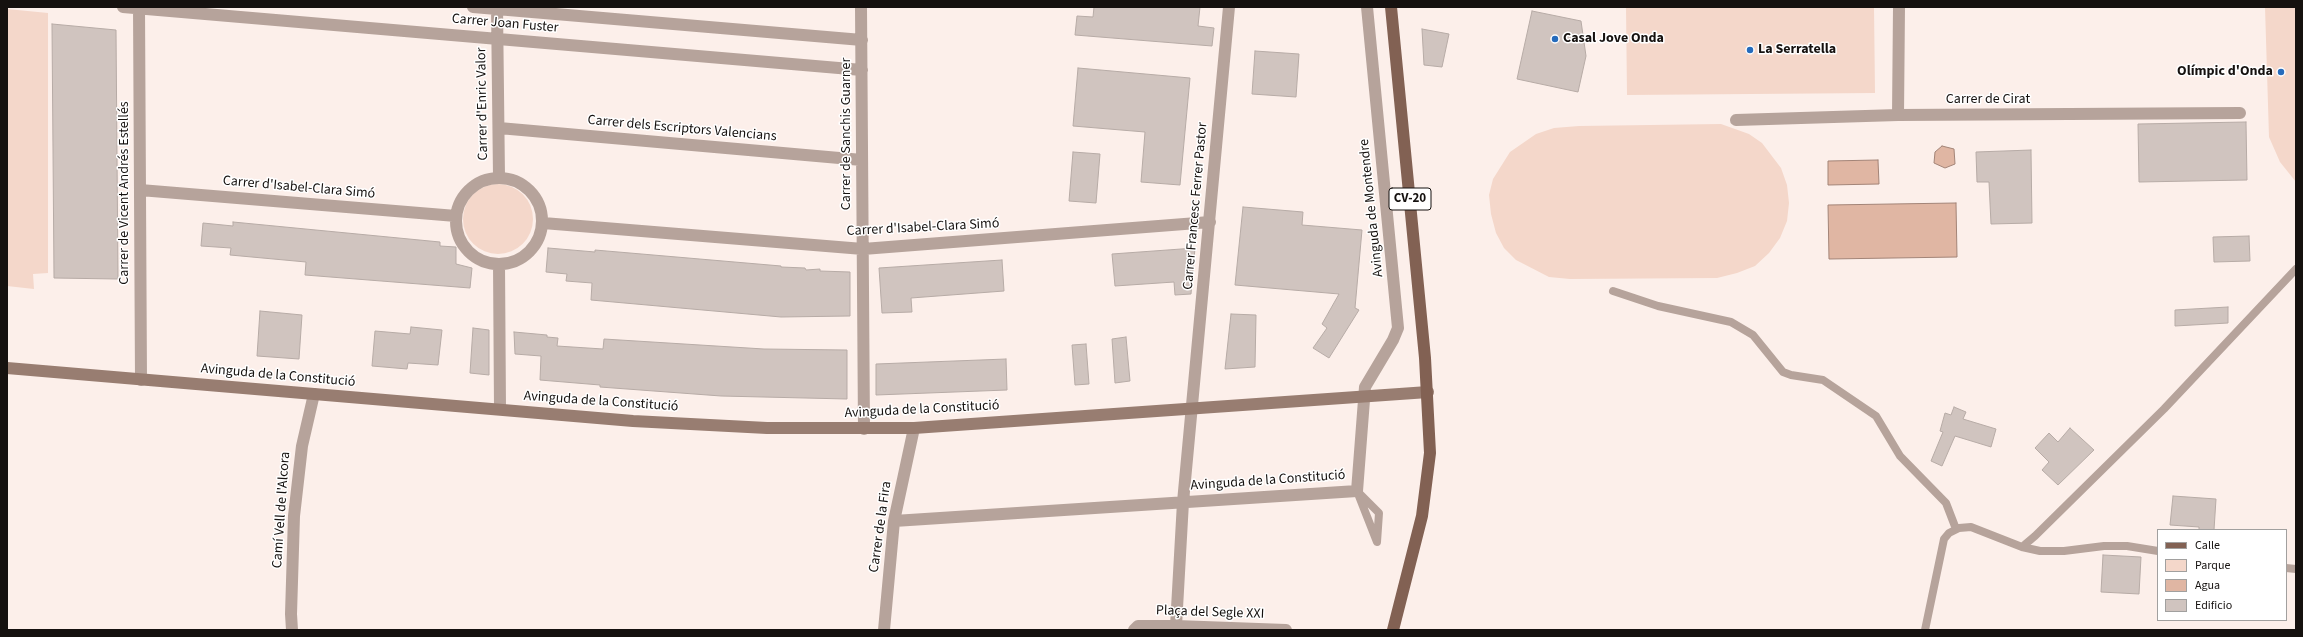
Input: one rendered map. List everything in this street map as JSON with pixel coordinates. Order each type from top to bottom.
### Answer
[{"type":"main road","name":"CV-20","points":[[1391,7],[1428,392],[1430,453],[1426,494],[1414,550],[1393,630]]},
{"type":"main road","name":"Avinguda de la Constitució","points":[[7,368],[633,421],[767,428],[864,430],[914,428],[1428,392]]},
{"type":"street","name":"Carrer Joan Fuster","points":[[123,7],[862,70]]},
{"type":"street","name":"Carrer Joan Fuster","points":[[473,7],[862,40]]},
{"type":"street","name":"Carrer de Sanchis Guarner","points":[[861,7],[864,430]]},
{"type":"street","name":"Carrer Francesc Ferrer Pastor","points":[[1193,408],[1229,7]]},
{"type":"street","name":"Avinguda de Montendre","points":[[1363,397],[1370,376],[1393,340],[1398,328],[1367,7]]},
{"type":"street","points":[[1898,115],[1899,7]]},
{"type":"street","name":"Carrer de Vicent Andrés Estellés","points":[[139,8],[142,380]]},
{"type":"street","name":"Carrer d'Enric Valor","points":[[497,8],[499,177]]},
{"type":"street","name":"Carrer de Cirat","points":[[1736,120],[1898,115],[2240,113]]},
{"type":"street","name":"Carrer dels Escriptors Valencians","points":[[499,128],[862,160]]},
{"type":"street","points":[[499,177],[513,179],[525,186],[535,196],[541,209],[542,223],[537,242],[524,256],[512,262],[499,264],[485,262],[472,255],[462,244],[457,231],[456,216],[459,204],[466,193],[475,185],[486,179],[499,177]]},
{"type":"street","name":"Carrer d'Isabel-Clara Simó","points":[[140,190],[456,216]]},
{"type":"street","name":"Carrer d'Isabel-Clara Simó","points":[[542,223],[863,249],[1210,222]]},
{"type":"street","points":[[499,264],[500,410]]},
{"type":"street","name":"Camí Vell de l'Alcora","points":[[292,630],[291,614],[294,516],[302,446],[314,394]]},
{"type":"street","name":"Avinguda de la Constitució","points":[[894,521],[1357,491],[1363,397]]},
{"type":"street","name":"Avinguda de la Constitució","points":[[1183,502],[1193,408]]},
{"type":"street","name":"Carrer de la Fira","points":[[884,630],[894,521],[914,428]]},
{"type":"street","points":[[1176,626],[1183,502]]},
{"type":"street","name":"Plaça del Segle XXI","points":[[1134,630],[1138,626],[1286,630]]},
{"type":"lane","points":[[2022,547],[2028,543],[2164,409],[2296,269]]},
{"type":"lane","points":[[1613,291],[1658,306],[1731,322],[1753,335],[1783,372],[1790,375],[1823,380],[1876,416],[1900,456],[1946,503],[1956,529]]},
{"type":"lane","points":[[1357,491],[1379,513],[1377,542],[1371,527],[1357,491]]},
{"type":"lane","points":[[1925,630],[1944,539],[1949,533],[1956,529],[1971,527],[2022,547],[2051,552],[2104,546],[2127,546],[2157,552]]},
{"type":"green space","name":"La Serratella","points":[[1626,7],[1874,7],[1875,93],[1627,95]]},
{"type":"green space","name":"Olímpic d'Onda","points":[[2265,7],[2296,7],[2296,182],[2280,162],[2269,137]]},
{"type":"green space","points":[[7,9],[48,13],[48,273],[33,274],[34,289],[7,286]]},
{"type":"green space","points":[[1721,124],[1749,134],[1762,143],[1781,168],[1787,185],[1789,203],[1787,221],[1780,238],[1769,253],[1755,266],[1737,273],[1717,278],[1570,279],[1549,277],[1516,260],[1504,248],[1496,233],[1491,214],[1489,195],[1493,179],[1510,152],[1536,134],[1554,128],[1579,126]]},
{"type":"green space","points":[[498,184],[511,187],[523,194],[530,206],[533,219],[530,232],[523,244],[511,251],[498,254],[485,251],[473,244],[466,232],[463,219],[466,206],[473,194],[485,187]]},
{"type":"water","points":[[1942,146],[1954,149],[1955,164],[1945,168],[1934,163],[1935,152]]},
{"type":"water","points":[[1878,160],[1879,184],[1828,185],[1828,161]]},
{"type":"water","points":[[1956,203],[1957,257],[1829,259],[1828,205]]},
{"type":"building","points":[[1094,7],[1200,7],[1198,26],[1214,28],[1212,46],[1075,35],[1077,16],[1093,17]]},
{"type":"building","name":"Casal Jove Onda","points":[[1532,11],[1581,21],[1586,56],[1578,92],[1517,79]]},
{"type":"building","points":[[52,24],[116,30],[118,279],[54,278]]},
{"type":"building","points":[[1422,29],[1449,34],[1442,67],[1424,65]]},
{"type":"building","points":[[1255,51],[1299,54],[1296,97],[1252,94]]},
{"type":"building","points":[[1078,68],[1190,78],[1180,185],[1141,182],[1145,132],[1073,126]]},
{"type":"building","points":[[2246,122],[2247,180],[2139,182],[2138,124]]},
{"type":"building","points":[[2031,150],[2032,223],[1991,224],[1989,182],[1977,182],[1976,152]]},
{"type":"building","points":[[1073,152],[1100,154],[1096,203],[1069,201]]},
{"type":"building","points":[[1243,207],[1303,212],[1302,225],[1362,230],[1355,308],[1359,310],[1329,358],[1313,348],[1327,328],[1322,324],[1339,294],[1235,285]]},
{"type":"building","points":[[233,222],[440,242],[440,246],[456,247],[456,264],[472,268],[470,288],[305,275],[306,262],[230,255],[231,248],[201,246],[203,223],[233,226]]},
{"type":"building","points":[[2249,236],[2250,261],[2214,262],[2213,237]]},
{"type":"building","points":[[548,248],[595,252],[595,250],[805,268],[806,270],[820,269],[820,271],[850,272],[850,316],[781,317],[591,300],[592,283],[566,281],[567,274],[546,272]]},
{"type":"building","points":[[1195,248],[1191,294],[1175,295],[1174,282],[1115,286],[1112,254]]},
{"type":"building","points":[[1002,260],[1004,291],[911,298],[912,312],[882,313],[879,268]]},
{"type":"building","points":[[2228,307],[2228,323],[2175,326],[2175,310]]},
{"type":"building","points":[[260,311],[302,315],[299,359],[257,356]]},
{"type":"building","points":[[1231,314],[1256,315],[1255,367],[1225,369]]},
{"type":"building","points":[[411,327],[442,330],[438,365],[408,363],[407,369],[372,366],[375,331],[410,334]]},
{"type":"building","points":[[473,328],[489,330],[489,375],[470,373]]},
{"type":"building","points":[[514,332],[547,335],[547,337],[558,338],[557,346],[603,349],[604,339],[764,349],[847,350],[847,399],[721,396],[600,387],[600,385],[540,380],[541,356],[515,354]]},
{"type":"building","points":[[1126,337],[1130,381],[1115,383],[1112,339]]},
{"type":"building","points":[[1086,344],[1089,384],[1075,385],[1072,345]]},
{"type":"building","points":[[1006,359],[1007,390],[876,395],[876,364]]},
{"type":"building","points":[[1954,407],[1966,412],[1963,419],[1996,429],[1991,447],[1955,436],[1942,466],[1931,461],[1943,432],[1940,431],[1945,413],[1951,415]]},
{"type":"building","points":[[2070,428],[2094,450],[2058,485],[2042,470],[2049,462],[2035,448],[2049,433],[2058,442]]},
{"type":"building","points":[[2173,496],[2216,499],[2214,529],[2199,529],[2199,527],[2170,525]]},
{"type":"building","points":[[2103,555],[2141,557],[2139,594],[2101,592]]},
{"type":"place","name":"Casal Jove Onda","points":[[1555,39]]},
{"type":"place","name":"La Serratella","points":[[1750,50]]},
{"type":"place","name":"Olímpic d'Onda","points":[[2281,72]]}]
